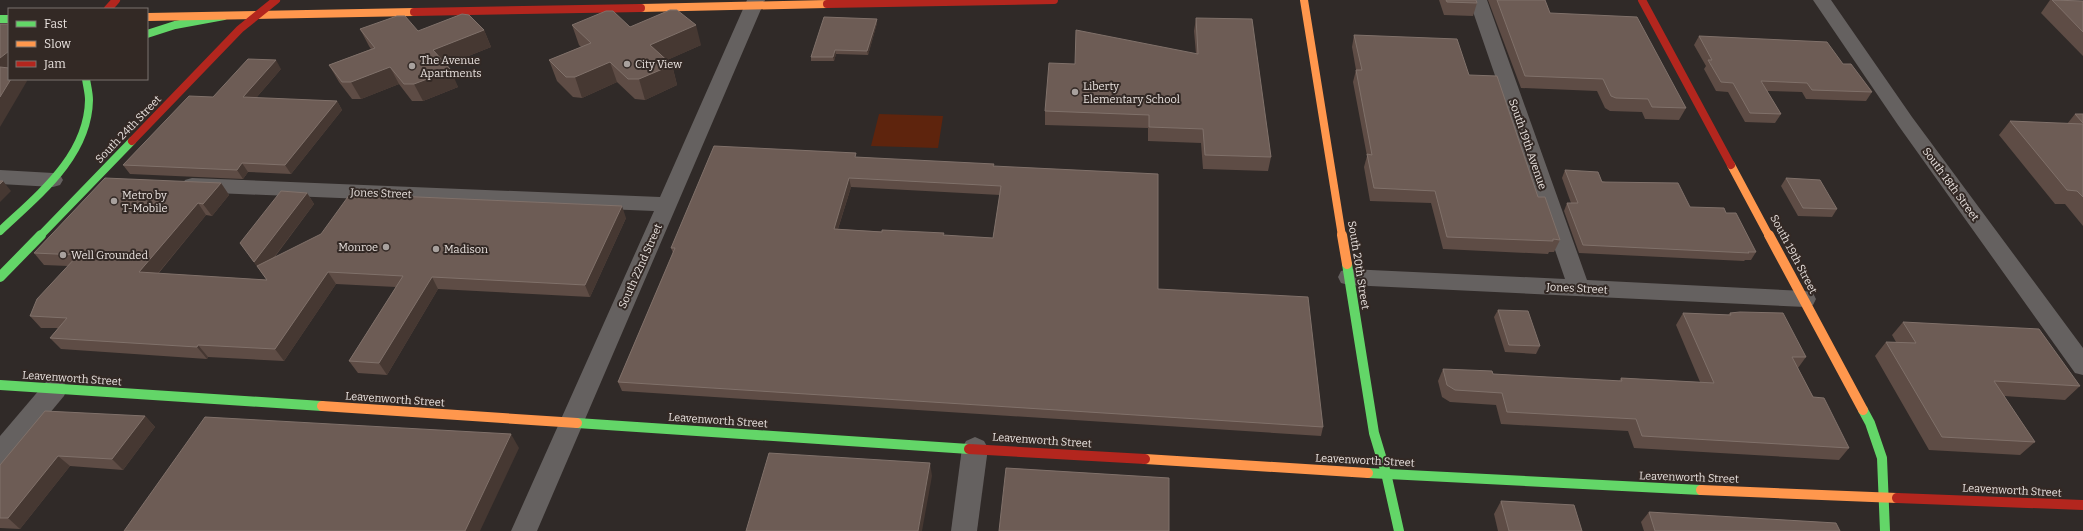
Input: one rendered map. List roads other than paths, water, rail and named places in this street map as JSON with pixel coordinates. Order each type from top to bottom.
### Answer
[{"type":"main road","points":[[109,8],[116,0]]},
{"type":"main road","name":"South 24th Street","points":[[0,277],[240,29],[276,0]]},
{"type":"main road","points":[[148,17],[754,3],[1054,0]]},
{"type":"main road","name":"South 20th Street","points":[[1304,0],[1374,433],[1386,473],[1399,531]]},
{"type":"main road","name":"South 19th Street","points":[[1642,0],[1870,423],[1882,458],[1885,531]]},
{"type":"main road","points":[[148,34],[175,25],[227,15]]},
{"type":"main road","points":[[0,231],[53,180],[71,156],[83,136],[90,105],[88,81]]},
{"type":"main road","name":"Leavenworth Street","points":[[0,385],[571,423],[1386,473],[1618,486],[2083,505]]},
{"type":"street","name":"South 19th Avenue","points":[[1478,0],[1579,288]]},
{"type":"street","name":"South 18th Street","points":[[1822,0],[1905,121],[2083,366]]},
{"type":"street","name":"South 22nd Street","points":[[524,531],[754,3]]},
{"type":"street","points":[[0,178],[53,180]]},
{"type":"street","points":[[94,181],[118,182]]},
{"type":"street","name":"Jones Street","points":[[174,184],[667,204]]},
{"type":"street","name":"Jones Street","points":[[1349,277],[1804,299]]},
{"type":"street","points":[[0,454],[55,389]]},
{"type":"street","points":[[964,531],[975,448]]},
{"type":"place","name":"City View","points":[[627,64]]},
{"type":"place","name":"The Avenue Apartments","points":[[412,66]]},
{"type":"place","name":"Liberty Elementary School","points":[[1075,92]]},
{"type":"place","name":"Metro by T-Mobile","points":[[114,201]]},
{"type":"place","name":"Monroe","points":[[386,247]]},
{"type":"place","name":"Madison","points":[[436,249]]},
{"type":"place","name":"Well Grounded","points":[[63,255]]}]
